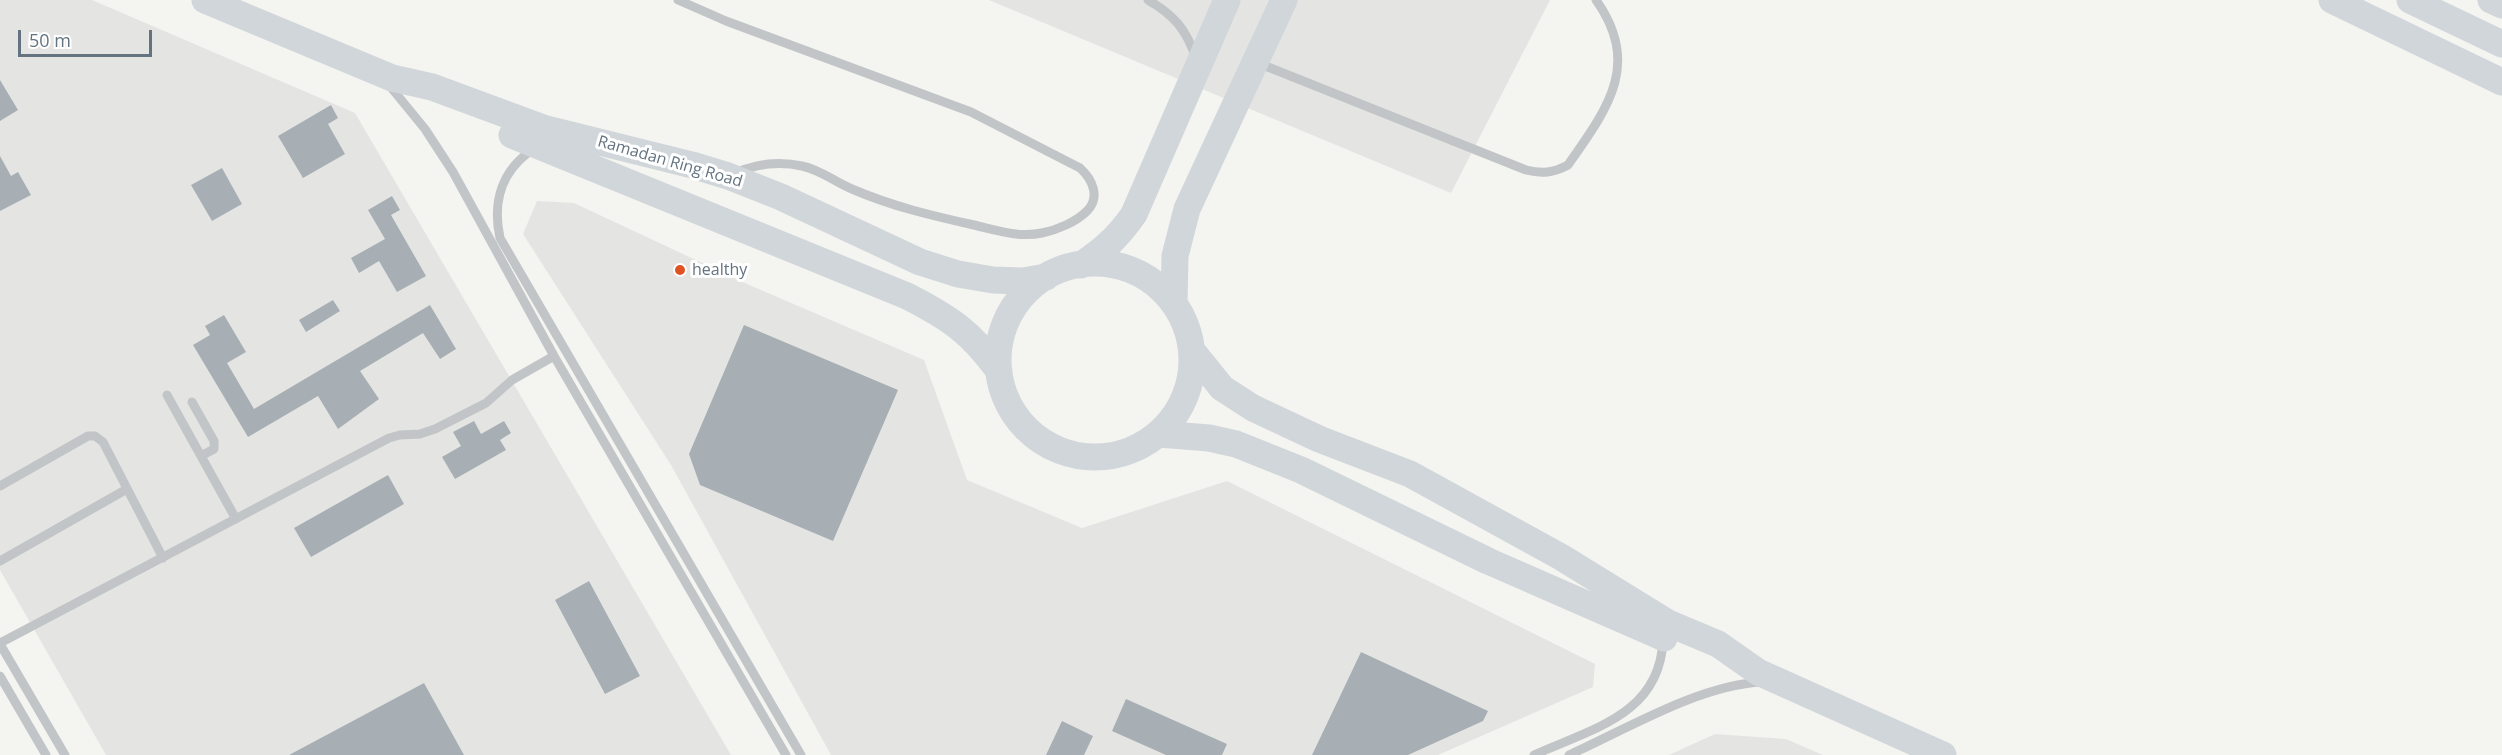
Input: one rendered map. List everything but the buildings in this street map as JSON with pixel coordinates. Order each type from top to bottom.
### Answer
[{"type":"street","name":"Ramadan Ring Road","points":[[205,0],[384,75],[432,87],[543,128],[728,176],[781,197],[920,262],[958,274],[1003,281],[1023,281],[1046,277]]},
{"type":"street","points":[[1216,27],[1217,0]]},
{"type":"street","points":[[1081,265],[1108,264],[1133,271],[1156,284],[1174,303],[1187,327],[1193,352],[1190,383],[1179,411],[1159,434],[1133,450],[1104,457],[1074,455],[1065,452],[1046,444],[1023,425],[1006,400],[999,371],[999,343],[1008,317],[1024,294],[1046,277],[1081,265],[1108,247],[1134,214],[1227,0]]},
{"type":"street","points":[[1216,27],[1238,0]]},
{"type":"street","points":[[1259,56],[1268,0]]},
{"type":"street","points":[[1174,303],[1175,256],[1187,209],[1284,0]]},
{"type":"street","points":[[1259,56],[1299,0]]},
{"type":"street","points":[[2332,0],[2502,82]]},
{"type":"street","points":[[2410,0],[2502,44]]},
{"type":"street","points":[[2491,0],[2502,5]]},
{"type":"street","name":"Ramadan Ring Road","points":[[384,75],[428,101],[907,296],[943,314],[968,333],[999,371]]},
{"type":"street","points":[[1193,352],[1222,388],[1253,408],[1320,439],[1410,474],[1460,499],[1561,557],[1660,618],[1724,648],[1770,677],[1944,755]]},
{"type":"street","points":[[1159,434],[1209,438],[1236,444],[1301,470],[1488,561],[1719,663],[1770,677]]},
{"type":"lane","points":[[678,0],[726,21],[991,121],[1080,168],[1089,176],[1094,188],[1093,200],[1087,211],[1066,225],[1042,233],[1016,235],[889,204],[803,166],[762,165],[728,176]]},
{"type":"lane","points":[[1148,0],[1168,11],[1178,22],[1191,44],[1199,68]]},
{"type":"lane","points":[[1259,56],[1526,170],[1541,174],[1557,171],[1568,165],[1612,96],[1617,74],[1617,52],[1613,30],[1596,0]]},
{"type":"lane","points":[[384,75],[440,150],[554,356],[786,755]]},
{"type":"lane","points":[[539,146],[523,156],[511,169],[502,184],[497,202],[496,220],[500,238],[801,755]]},
{"type":"lane","points":[[65,755],[0,644],[393,436],[420,434],[435,429],[486,403],[512,380],[554,356]]},
{"type":"lane","points":[[167,395],[236,519]]},
{"type":"lane","points":[[192,402],[214,441],[214,449],[201,456]]},
{"type":"lane","points":[[0,486],[92,435],[100,438],[163,558]]},
{"type":"lane","points":[[0,561],[127,489]]},
{"type":"lane","points":[[1534,755],[1618,717],[1634,706],[1647,692],[1657,675],[1662,657],[1663,638]]},
{"type":"lane","points":[[0,676],[46,755]]},
{"type":"lane","points":[[1569,755],[1695,696],[1770,677]]},
{"type":"shaded area","points":[[0,0],[92,0],[355,113],[731,755],[106,755],[0,570]]},
{"type":"shaded area","points":[[989,0],[1550,0],[1451,193]]},
{"type":"shaded area","points":[[537,201],[574,203],[747,284],[924,360],[967,480],[1082,528],[1227,481],[1595,664],[1593,687],[1438,755],[831,755],[671,465],[523,234]]},
{"type":"shaded area","points":[[1715,734],[1786,739],[1823,755],[1669,755]]},
{"type":"place","name":"healthy","points":[[680,270]]}]
